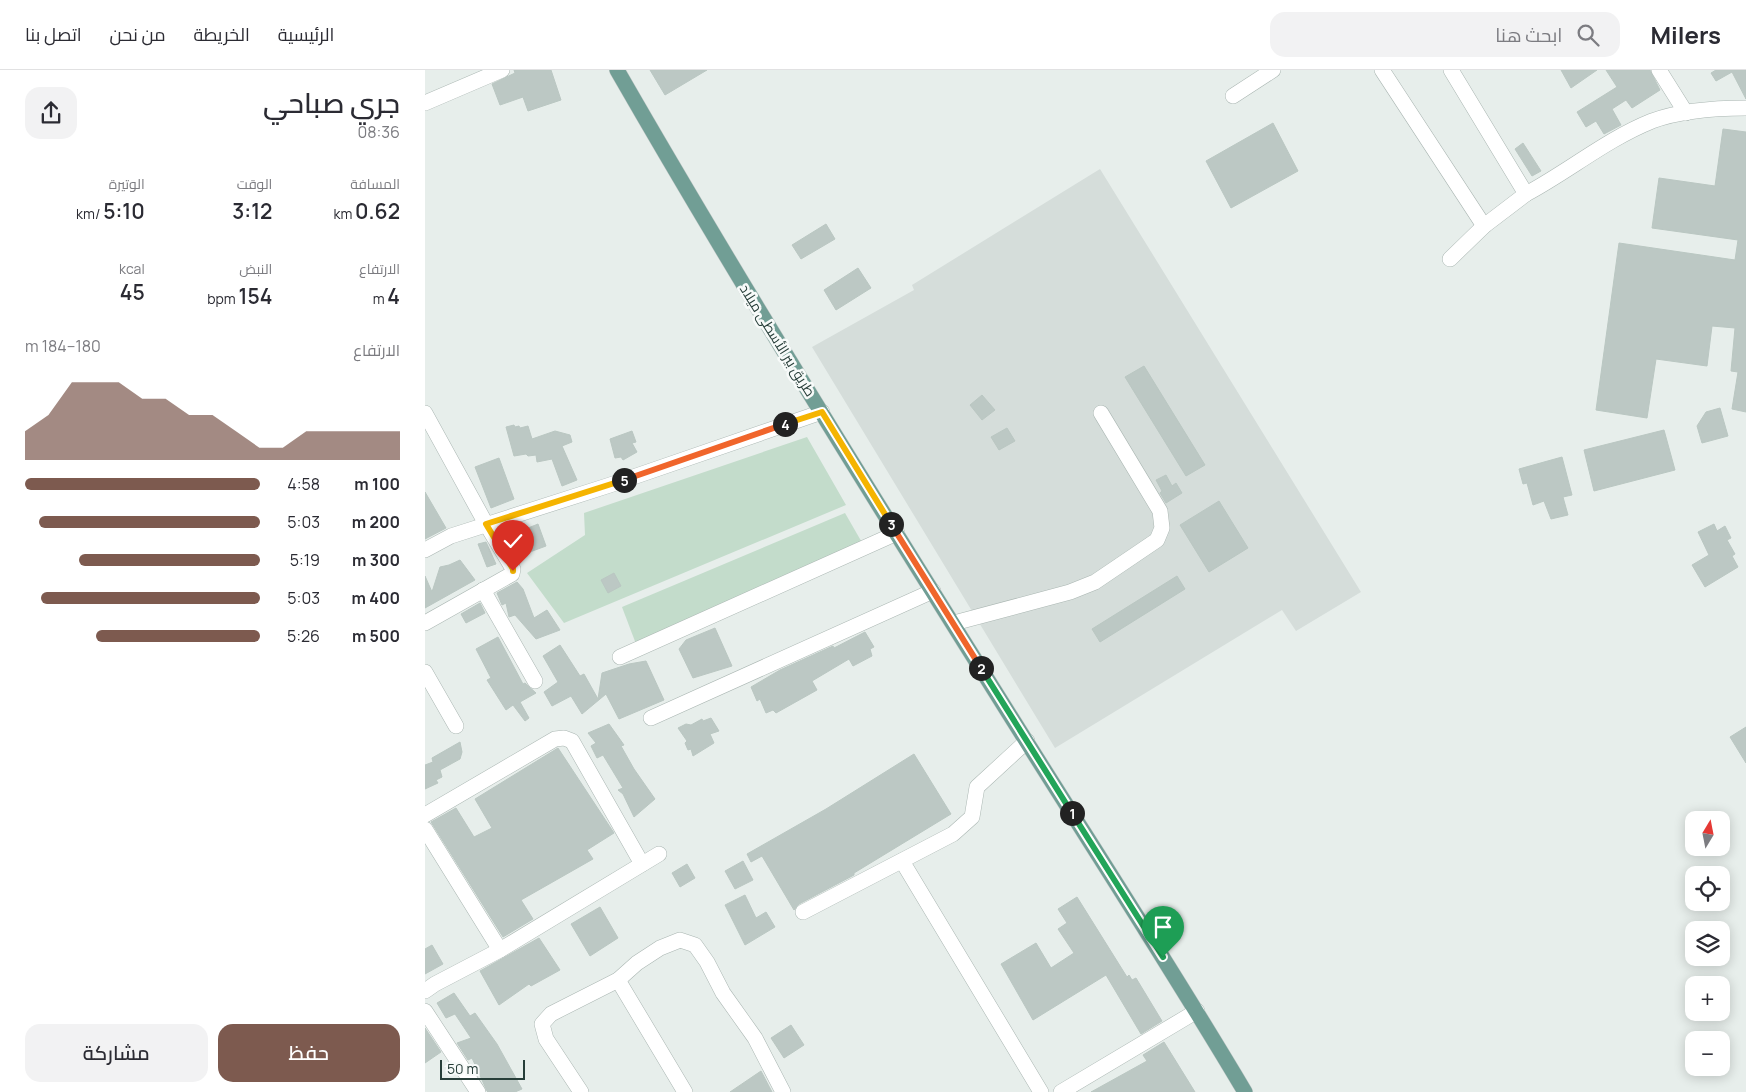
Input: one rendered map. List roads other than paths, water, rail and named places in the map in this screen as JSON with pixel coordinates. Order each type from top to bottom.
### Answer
[{"type":"main road","name":"طريق بير الأسطى ميلاد","points":[[617,70],[708,228],[1027,742],[1197,1011],[1245,1092]]},
{"type":"street","points":[[425,103],[502,70]]},
{"type":"street","points":[[1233,96],[1273,70]]},
{"type":"street","points":[[1382,70],[1483,226]]},
{"type":"street","points":[[1451,70],[1526,194]]},
{"type":"street","points":[[1659,70],[1686,113]]},
{"type":"street","points":[[1450,259],[1483,226],[1526,194],[1622,136],[1653,121],[1686,113],[1714,108],[1746,108]]},
{"type":"street","points":[[425,550],[451,536],[610,485],[822,412]]},
{"type":"street","points":[[425,413],[513,569],[512,574],[425,623]]},
{"type":"street","points":[[954,623],[1070,592],[1095,582],[1157,540],[1162,528],[1161,511],[1101,413]]},
{"type":"street","points":[[621,657],[897,533]]},
{"type":"street","points":[[483,590],[535,681]]},
{"type":"street","points":[[651,718],[933,591]]},
{"type":"street","points":[[425,672],[456,726]]},
{"type":"street","points":[[425,815],[555,739],[564,738],[572,741],[642,864]]},
{"type":"street","points":[[803,912],[953,834],[972,817],[977,787],[1027,742]]},
{"type":"street","points":[[425,829],[500,950]]},
{"type":"street","points":[[425,991],[500,950],[659,854]]},
{"type":"street","points":[[902,861],[1041,1092]]},
{"type":"street","points":[[581,1092],[546,1039],[542,1024],[551,1014],[618,980],[637,962],[660,948],[680,940],[695,945],[707,962],[723,992],[755,1038],[783,1092]]},
{"type":"street","points":[[618,980],[685,1092]]},
{"type":"street","points":[[425,1011],[478,1092]]},
{"type":"street","points":[[1061,1092],[1197,1011]]}]
